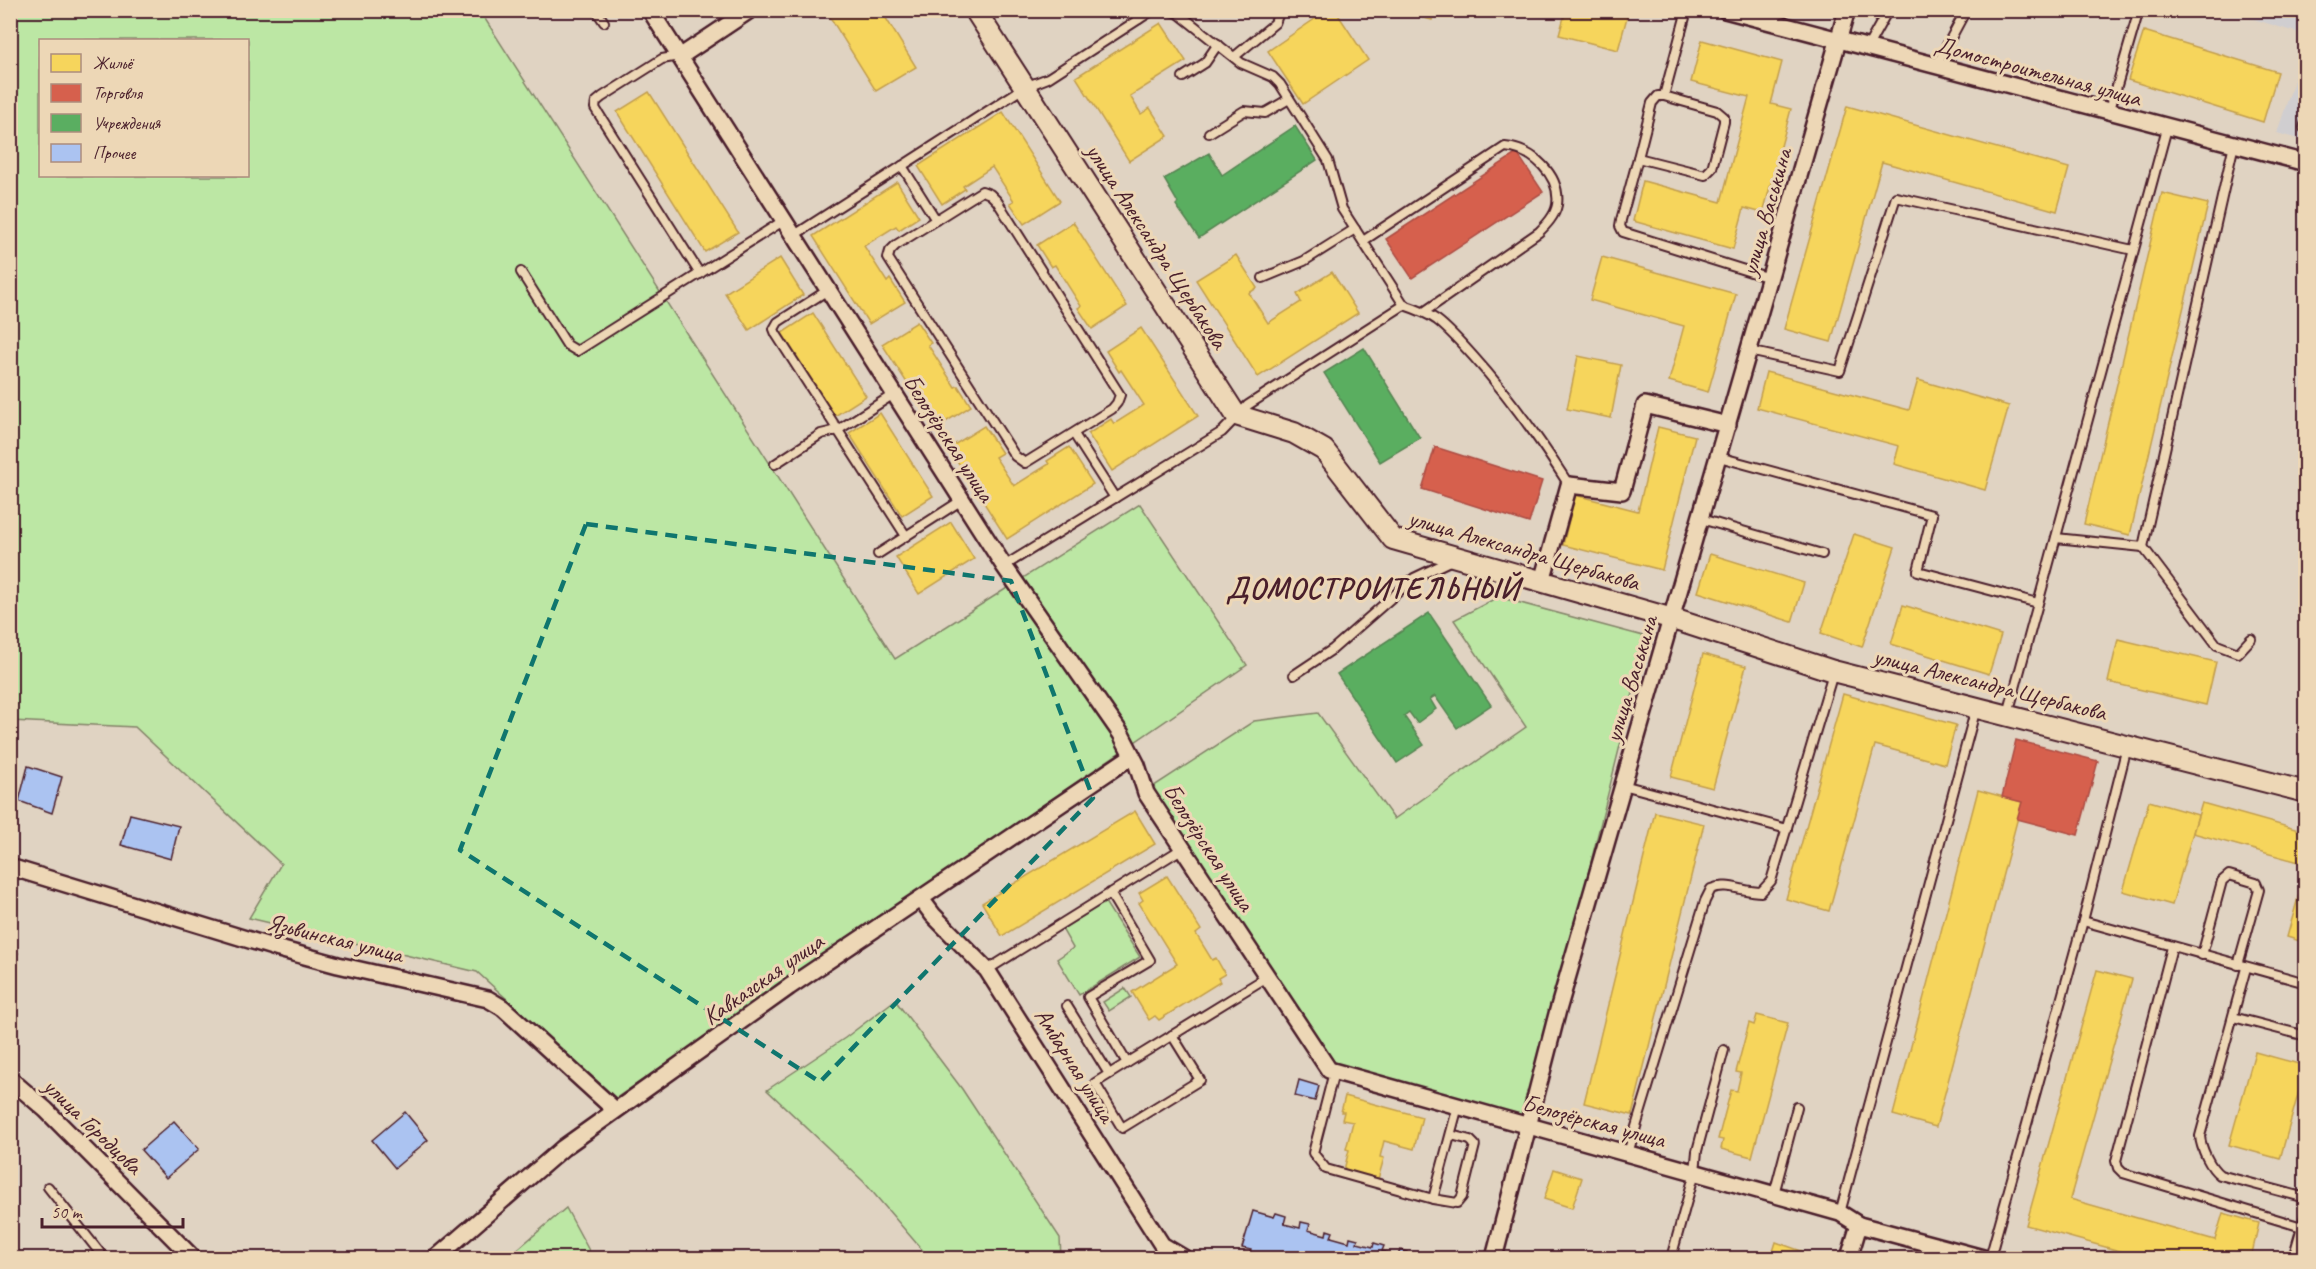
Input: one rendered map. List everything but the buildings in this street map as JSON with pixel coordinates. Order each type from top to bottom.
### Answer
[{"type":"street","name":"Белозёрская улица","points":[[650,10],[1004,566],[1121,734],[1146,793],[1329,1070],[1774,1194],[1840,1213],[1859,1225],[1983,1258]]},
{"type":"street","points":[[681,56],[750,10]]},
{"type":"street","name":"улица Александра Щербакова","points":[[975,10],[1236,415],[1294,433],[1324,450],[1393,539],[1673,619],[1833,671],[2306,792]]},
{"type":"street","name":"Домостроительная улица","points":[[1725,10],[2109,113],[2306,163]]},
{"type":"street","name":"улица Васькина","points":[[1494,1258],[1558,1010],[1673,619],[1847,10]]},
{"type":"street","points":[[1542,581],[1569,485],[1622,491],[1645,405],[1728,424]]},
{"type":"street","name":"Кавказская улица","points":[[436,1258],[563,1148],[615,1110],[789,987],[1132,756]]},
{"type":"street","name":"Язьвинская улица","points":[[10,867],[279,949],[488,999],[503,1008],[615,1110]]},
{"type":"street","name":"Амбарная улица","points":[[921,899],[933,915],[987,969],[1162,1245],[1184,1258]]},
{"type":"street","name":"улица Городцова","points":[[10,1079],[54,1118],[193,1258]]},
{"type":"street","points":[[1849,1258],[1859,1225]]},
{"type":"lane","points":[[596,10],[604,22]]},
{"type":"lane","points":[[1134,10],[1139,19]]},
{"type":"lane","points":[[793,236],[1025,87],[1048,78],[1150,12],[1158,10]]},
{"type":"lane","points":[[1167,10],[1178,13],[1250,68],[1273,77],[1328,160],[1342,209],[1404,305],[1424,312],[1455,336],[1531,425],[1569,485]]},
{"type":"lane","points":[[1234,57],[1275,23],[1280,10]]},
{"type":"lane","points":[[1664,96],[1687,10]]},
{"type":"lane","points":[[1867,49],[1888,10]]},
{"type":"lane","points":[[1935,67],[1966,10]]},
{"type":"lane","points":[[2109,113],[2139,10]]},
{"type":"lane","points":[[1183,77],[1205,63],[1218,44]]},
{"type":"lane","points":[[681,56],[662,59],[602,97],[596,102],[595,108],[700,274]]},
{"type":"lane","points":[[1638,158],[1705,175],[1712,168],[1724,117],[1717,111],[1658,96],[1652,103],[1620,226],[1623,232],[1770,278]]},
{"type":"lane","points":[[1209,133],[1244,111],[1265,113],[1289,99]]},
{"type":"lane","points":[[2008,716],[2167,128]]},
{"type":"lane","points":[[2143,548],[2234,144]]},
{"type":"lane","points":[[1363,241],[1505,147],[1518,148],[1539,162],[1549,174],[1556,192],[1557,206],[1550,220],[1539,232],[1424,312]]},
{"type":"lane","points":[[902,166],[936,220]]},
{"type":"lane","points":[[982,191],[990,194],[997,201],[1120,395],[1112,409],[1074,434],[1025,464],[1015,456],[888,258],[890,251],[896,245],[982,191]]},
{"type":"lane","points":[[1749,351],[1840,371],[1896,197],[2133,250]]},
{"type":"lane","points":[[521,272],[567,345],[577,351],[783,221]]},
{"type":"lane","points":[[1263,278],[1305,261],[1355,229]]},
{"type":"lane","points":[[828,290],[778,322],[774,329],[906,536]]},
{"type":"lane","points":[[1004,566],[1222,432],[1248,405],[1404,305]]},
{"type":"lane","points":[[775,464],[821,434],[838,430],[894,394]]},
{"type":"lane","points":[[1074,434],[1115,498]]},
{"type":"lane","points":[[1719,457],[1932,515],[1918,571],[2038,603]]},
{"type":"lane","points":[[878,554],[962,500]]},
{"type":"lane","points":[[1701,519],[1822,554]]},
{"type":"lane","points":[[2056,538],[2143,548],[2217,645],[2238,653],[2251,639]]},
{"type":"lane","points":[[1294,675],[1333,650],[1414,578],[1458,557]]},
{"type":"lane","points":[[1628,1153],[1705,901],[1711,889],[1721,885],[1750,892],[1761,892],[1770,881],[1833,671]]},
{"type":"lane","points":[[1840,1213],[1976,708]]},
{"type":"lane","points":[[1990,1258],[2083,921],[2127,745]]},
{"type":"lane","points":[[1623,785],[1786,829]]},
{"type":"lane","points":[[987,969],[1182,848]]},
{"type":"lane","points":[[2202,955],[2222,881],[2229,875],[2256,883],[2259,890],[2233,1017],[2200,1136],[2201,1143],[2214,1171],[2220,1175],[2306,1198]]},
{"type":"lane","points":[[1110,893],[1150,960],[1088,997],[1127,1062]]},
{"type":"lane","points":[[2083,921],[2306,983]]},
{"type":"lane","points":[[2172,947],[2116,1161],[2118,1168],[2123,1173],[2302,1227]]},
{"type":"lane","points":[[1172,1035],[1200,1080],[1122,1128],[1095,1083],[1127,1062],[1267,976]]},
{"type":"lane","points":[[1067,1006],[1109,1074]]},
{"type":"lane","points":[[2233,1017],[2306,1036]]},
{"type":"lane","points":[[1671,1258],[1695,1172],[1697,1151],[1724,1050]]},
{"type":"lane","points":[[1334,1072],[1313,1150],[1314,1157],[1326,1169],[1433,1199],[1457,1203],[1462,1197],[1475,1145],[1470,1140],[1451,1135]]},
{"type":"lane","points":[[1433,1199],[1458,1106]]},
{"type":"lane","points":[[1774,1194],[1797,1107]]},
{"type":"lane","points":[[48,1187],[104,1258]]},
{"type":"lane","points":[[2293,1258],[2306,1213]]},
{"type":"highlighted area","points":[[586,524],[1011,581],[1093,798],[820,1082],[460,850]]},
{"type":"shaded area","points":[[2228,11],[2305,11],[2305,35]]},
{"type":"shaded area","points":[[2305,47],[2305,141],[2277,133]]},
{"type":"green space","points":[[10,11],[480,11],[895,659],[1140,504],[1247,665],[616,1098],[477,972],[249,918],[281,864],[135,727],[11,721]]},
{"type":"green space","points":[[1498,597],[1647,637],[1526,1123],[1338,1071],[1148,790],[1254,721],[1318,713],[1394,819],[1526,727],[1454,620]]},
{"type":"green space","points":[[1105,902],[1140,957],[1079,995],[1057,959],[1073,948],[1062,929]]},
{"type":"green space","points":[[1125,988],[1131,997],[1109,1011],[1103,1002]]},
{"type":"green space","points":[[895,1000],[962,1089],[1060,1238],[1061,1258],[929,1258],[864,1182],[767,1090],[845,1038]]},
{"type":"green space","points":[[566,1208],[593,1258],[507,1258]]},
{"type":"district","name":"ДОМОСТРОИТЕЛЬНЫЙ","points":[[1373,588]]}]
